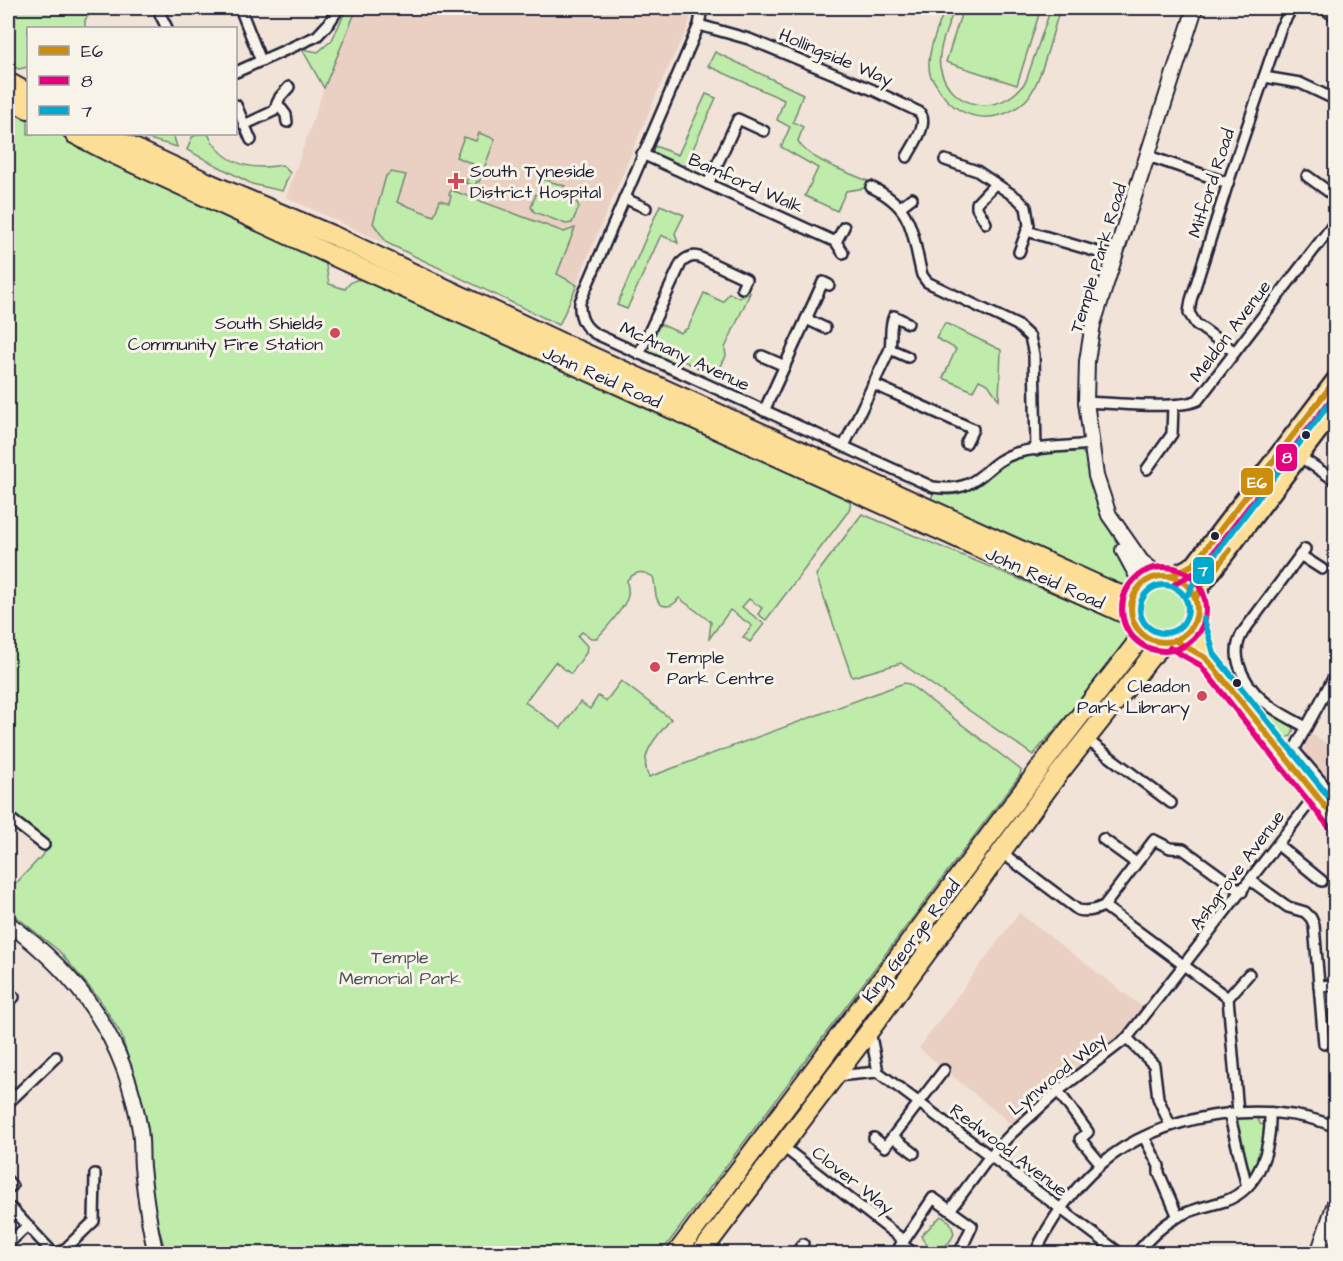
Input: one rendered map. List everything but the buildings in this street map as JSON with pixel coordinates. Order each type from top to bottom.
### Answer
[{"type":"highway","points":[[8,82],[27,92]]},
{"type":"highway","points":[[8,98],[27,108]]},
{"type":"highway","name":"John Reid Road","points":[[76,135],[342,260],[1134,622]]},
{"type":"highway","name":"John Reid Road","points":[[106,135],[220,188],[341,239],[560,342],[1120,595],[1136,592]]},
{"type":"highway","points":[[1166,576],[1182,581],[1191,588],[1196,598],[1195,622],[1187,633],[1170,641],[1150,639],[1134,622],[1131,609],[1136,592],[1143,583],[1166,576]]},
{"type":"highway","name":"King George Road","points":[[700,1254],[836,1076],[1001,852],[1006,830],[1052,752],[1135,645],[1137,637],[1134,622]]},
{"type":"highway","name":"King George Road","points":[[676,1254],[854,1018],[1006,830],[1086,739],[1150,658],[1170,641]]},
{"type":"highway","points":[[854,1018],[870,1030]]},
{"type":"highway","points":[[819,1064],[836,1076]]},
{"type":"main road","points":[[1166,576],[1194,564],[1335,378]]},
{"type":"main road","points":[[1196,598],[1202,586],[1335,409]]},
{"type":"main road","points":[[1195,622],[1206,658]]},
{"type":"main road","points":[[1170,641],[1189,647],[1206,658],[1289,754],[1335,821]]},
{"type":"street","points":[[240,8],[261,61]]},
{"type":"street","points":[[237,72],[317,36],[330,23],[339,8]]},
{"type":"street","name":"McAnany Avenue","points":[[702,8],[699,25],[580,302],[582,322],[591,332],[933,487],[958,488],[976,481],[1005,458],[1018,452],[1090,444]]},
{"type":"street","name":"Temple Park Road","points":[[1166,576],[1136,556],[1108,515],[1096,476],[1090,444],[1086,402],[1087,361],[1094,324],[1114,257],[1195,8]]},
{"type":"street","name":"Mitford Road","points":[[1236,352],[1196,324],[1189,313],[1191,300],[1281,27],[1292,8]]},
{"type":"street","points":[[1323,8],[1335,17]]},
{"type":"street","points":[[160,14],[166,27]]},
{"type":"street","name":"Hollingside Way","points":[[699,25],[749,39],[915,109],[922,115],[923,124],[907,157]]},
{"type":"street","points":[[1264,77],[1299,83],[1335,100]]},
{"type":"street","points":[[244,125],[274,111],[289,87]]},
{"type":"street","points":[[277,103],[286,115],[287,122]]},
{"type":"street","points":[[237,108],[251,140]]},
{"type":"street","points":[[708,184],[738,118],[764,131]]},
{"type":"street","name":"Bamford Walk","points":[[642,154],[837,242]]},
{"type":"street","points":[[1148,156],[1228,183]]},
{"type":"street","points":[[945,160],[977,171],[1017,198],[1026,207],[1029,217],[1027,231],[1019,252]]},
{"type":"street","points":[[1307,176],[1335,197]]},
{"type":"street","points":[[986,223],[977,208],[977,203],[995,184]]},
{"type":"street","points":[[871,187],[889,196],[907,216],[922,275],[927,282],[1017,325],[1030,337],[1034,355],[1036,450]]},
{"type":"street","points":[[624,198],[646,208]]},
{"type":"street","points":[[900,207],[912,198]]},
{"type":"street","name":"Meldon Avenue","points":[[1086,402],[1173,405],[1191,404],[1198,400],[1335,221]]},
{"type":"street","points":[[843,253],[837,242],[844,227]]},
{"type":"street","points":[[1027,231],[1114,257]]},
{"type":"street","points":[[639,354],[681,263],[685,259],[699,257],[746,279],[742,288]]},
{"type":"street","points":[[764,411],[824,282],[829,285]]},
{"type":"street","points":[[844,446],[890,349],[892,333],[890,324],[894,316],[908,323]]},
{"type":"street","points":[[806,319],[825,328]]},
{"type":"street","points":[[890,349],[908,357]]},
{"type":"street","points":[[762,356],[785,366]]},
{"type":"street","points":[[873,384],[973,429],[966,443]]},
{"type":"street","points":[[1147,469],[1172,434],[1173,405]]},
{"type":"street","points":[[1284,446],[1335,481]]},
{"type":"street","points":[[1108,515],[1135,572],[1136,592]]},
{"type":"street","points":[[1306,727],[1260,698],[1239,668],[1236,653],[1243,632],[1302,552],[1322,569]]},
{"type":"street","points":[[1335,673],[1289,754],[1335,799]]},
{"type":"street","points":[[1086,739],[1171,803]]},
{"type":"street","name":"Ashgrove Avenue","points":[[1185,964],[1307,806],[1317,797]]},
{"type":"street","points":[[8,817],[44,845]]},
{"type":"street","points":[[1103,839],[1136,863]]},
{"type":"street","points":[[1001,852],[1077,910],[1094,910],[1104,906],[1154,840],[1170,848],[1183,849],[1242,892]]},
{"type":"street","points":[[1278,844],[1322,881]]},
{"type":"street","points":[[1250,880],[1288,907],[1305,912],[1311,918],[1314,925],[1324,1044]]},
{"type":"street","points":[[1104,906],[1228,998]]},
{"type":"street","points":[[8,923],[68,976],[105,1025],[119,1056],[130,1086],[140,1132],[145,1193],[156,1254]]},
{"type":"street","name":"Lynwood Way","points":[[950,1210],[990,1156],[1012,1133],[1058,1091],[1127,1038],[1185,964]]},
{"type":"street","points":[[1247,1187],[1233,1113],[1228,998],[1249,974]]},
{"type":"street","points":[[1319,986],[1335,985]]},
{"type":"street","points":[[836,1076],[878,1072],[870,1030]]},
{"type":"street","points":[[1127,1038],[1154,1065],[1158,1098],[1170,1125]]},
{"type":"street","points":[[8,1103],[56,1057]]},
{"type":"street","points":[[874,1138],[885,1147],[944,1070]]},
{"type":"street","name":"Redwood Avenue","points":[[878,1072],[1121,1254]]},
{"type":"street","points":[[1058,1091],[1088,1132],[1080,1139],[1101,1164]]},
{"type":"street","points":[[1035,1254],[1043,1235],[1062,1209],[1101,1164],[1144,1137],[1170,1125],[1233,1113],[1270,1113],[1301,1117],[1335,1127]]},
{"type":"street","points":[[1136,1254],[1155,1234],[1178,1216],[1226,1200],[1247,1187],[1259,1172],[1264,1159],[1269,1139],[1270,1113]]},
{"type":"street","points":[[893,1137],[914,1153]]},
{"type":"street","points":[[1144,1137],[1159,1166],[1159,1173],[1178,1216]]},
{"type":"street","name":"Clover Way","points":[[782,1146],[902,1242]]},
{"type":"street","points":[[60,1254],[94,1221],[95,1174]]},
{"type":"street","points":[[895,1254],[933,1198],[972,1226],[959,1254]]},
{"type":"street","points":[[1318,1254],[1335,1200]]},
{"type":"street","points":[[12,1209],[54,1254]]},
{"type":"street","points":[[8,1244],[27,1225]]},
{"type":"street","points":[[902,1242],[915,1254]]},
{"type":"shaded area","name":"South Tyneside District Hospital","points":[[357,8],[692,8],[688,27],[665,74],[559,325],[286,197],[324,88]]},
{"type":"shaded area","points":[[1307,732],[1335,748],[1335,813],[1291,760]]},
{"type":"shaded area","points":[[1019,913],[1145,1009],[1113,1043],[1046,1094],[1012,1125],[919,1048]]},
{"type":"green space","points":[[16,8],[94,8],[85,20],[85,27],[27,27],[27,67],[19,69],[8,65],[8,23]]},
{"type":"green space","points":[[347,8],[357,8],[324,88],[302,49],[318,52],[332,40]]},
{"type":"green space","points":[[945,8],[955,8],[942,45],[940,60],[940,67],[946,82],[954,93],[965,101],[991,104],[1016,93],[1026,81],[1051,8],[1060,8],[1036,83],[1031,94],[1014,110],[1002,115],[977,116],[965,113],[945,98],[931,77],[929,58]]},
{"type":"green space","points":[[963,8],[1041,8],[1017,85],[946,62]]},
{"type":"green space","points":[[715,52],[803,94],[793,122],[803,127],[798,141],[803,148],[820,160],[872,183],[871,187],[846,191],[837,211],[805,196],[818,168],[781,147],[790,127],[777,120],[784,100],[708,66]]},
{"type":"green space","points":[[706,94],[716,98],[684,169],[651,154],[655,146],[678,155]]},
{"type":"green space","name":"Temple Memorial Park","points":[[8,105],[27,116],[27,135],[61,135],[325,260],[329,284],[345,289],[354,281],[365,280],[847,494],[850,508],[847,513],[766,620],[758,614],[762,608],[749,599],[742,607],[764,624],[750,642],[743,637],[752,626],[730,610],[709,639],[711,622],[679,598],[669,606],[659,603],[653,577],[640,572],[630,577],[627,580],[627,599],[605,630],[597,638],[591,638],[582,632],[578,636],[587,646],[586,653],[571,674],[555,662],[525,702],[561,728],[580,702],[590,709],[598,696],[606,701],[621,681],[671,719],[647,753],[646,769],[649,777],[904,683],[909,684],[1021,770],[1020,775],[660,1254],[166,1253],[155,1214],[142,1106],[121,1034],[100,1000],[59,951],[8,910],[8,892],[50,847],[8,813]]},
{"type":"green space","points":[[479,133],[495,139],[479,182],[477,181],[475,186],[466,183],[473,164],[456,157],[464,137],[476,141]]},
{"type":"green space","points":[[135,135],[173,135],[177,147]]},
{"type":"green space","points":[[209,135],[222,152],[239,163],[259,167],[282,165],[290,173],[282,191],[252,184],[187,150],[192,137]]},
{"type":"green space","points":[[391,172],[406,175],[397,202],[434,216],[440,200],[449,203],[451,190],[564,232],[575,228],[557,274],[577,285],[559,325],[387,243],[373,223],[386,176]]},
{"type":"green space","points":[[542,179],[565,186],[562,191],[554,189],[553,193],[576,201],[579,207],[572,223],[566,224],[534,212],[531,207]]},
{"type":"green space","points":[[660,205],[684,215],[675,233],[678,243],[661,235],[627,309],[617,305]]},
{"type":"green space","points":[[704,293],[723,302],[729,293],[739,298],[750,293],[725,348],[726,356],[716,376],[677,358],[674,366],[645,352],[658,323],[680,333],[688,328]]},
{"type":"green space","points":[[945,323],[1001,350],[999,400],[988,384],[979,380],[973,391],[943,378],[956,349],[936,338]]},
{"type":"green space","points":[[1076,449],[1086,457],[1104,518],[1125,560],[1132,582],[1129,587],[1123,587],[930,501],[934,492],[946,495],[968,490],[1016,458]]},
{"type":"green space","points":[[862,514],[1123,622],[1130,636],[1121,653],[1033,755],[901,663],[852,677],[816,575]]},
{"type":"green space","points":[[1165,583],[1175,585],[1183,591],[1189,599],[1191,609],[1189,619],[1183,627],[1175,633],[1165,635],[1155,633],[1147,627],[1141,619],[1139,609],[1141,599],[1147,591],[1155,585]]},
{"type":"green space","points":[[1256,700],[1291,725],[1294,729],[1291,736],[1285,738]]},
{"type":"green space","points":[[1234,1116],[1257,1116],[1260,1124],[1267,1126],[1266,1139],[1254,1173],[1245,1170]]},
{"type":"green space","points":[[941,1216],[950,1222],[954,1233],[948,1243],[938,1248],[928,1245],[921,1236]]},
{"type":"transit line","name":"E6","points":[[1171,576],[1194,564],[1336,379]]},
{"type":"transit line","name":"8","points":[[1175,584],[1201,569],[1336,393]]},
{"type":"transit line","name":"7","points":[[1188,594],[1195,581],[1329,404]]},
{"type":"transit line","name":"E6","points":[[1196,598],[1202,586],[1230,550]]},
{"type":"transit line","name":"8","points":[[1164,567],[1180,570],[1194,579],[1203,593],[1206,609],[1203,625],[1194,639],[1180,648],[1164,651],[1148,648],[1134,639],[1125,625],[1122,609],[1125,593],[1134,579],[1148,570],[1164,567]]},
{"type":"transit line","name":"E6","points":[[1164,576],[1177,579],[1187,586],[1194,596],[1197,609],[1194,622],[1187,632],[1177,639],[1164,642],[1151,639],[1141,632],[1134,622],[1131,609],[1134,596],[1141,586],[1151,579],[1164,576]]},
{"type":"transit line","name":"7","points":[[1164,585],[1181,592],[1188,609],[1181,626],[1164,633],[1147,626],[1140,609],[1147,592],[1164,585]]},
{"type":"transit line","name":"7","points":[[1204,619],[1214,654],[1336,806]]},
{"type":"transit line","name":"E6","points":[[1174,640],[1206,658],[1336,820]]},
{"type":"transit line","name":"8","points":[[1170,648],[1200,665],[1329,827]]},
{"type":"place","name":"South Tyneside District Hospital","points":[[456,181]]},
{"type":"place","name":"South Shields Community Fire Station","points":[[335,333]]},
{"type":"place","name":"Temple Park Centre","points":[[655,667]]},
{"type":"place","name":"Cleadon Park Library","points":[[1202,696]]}]
